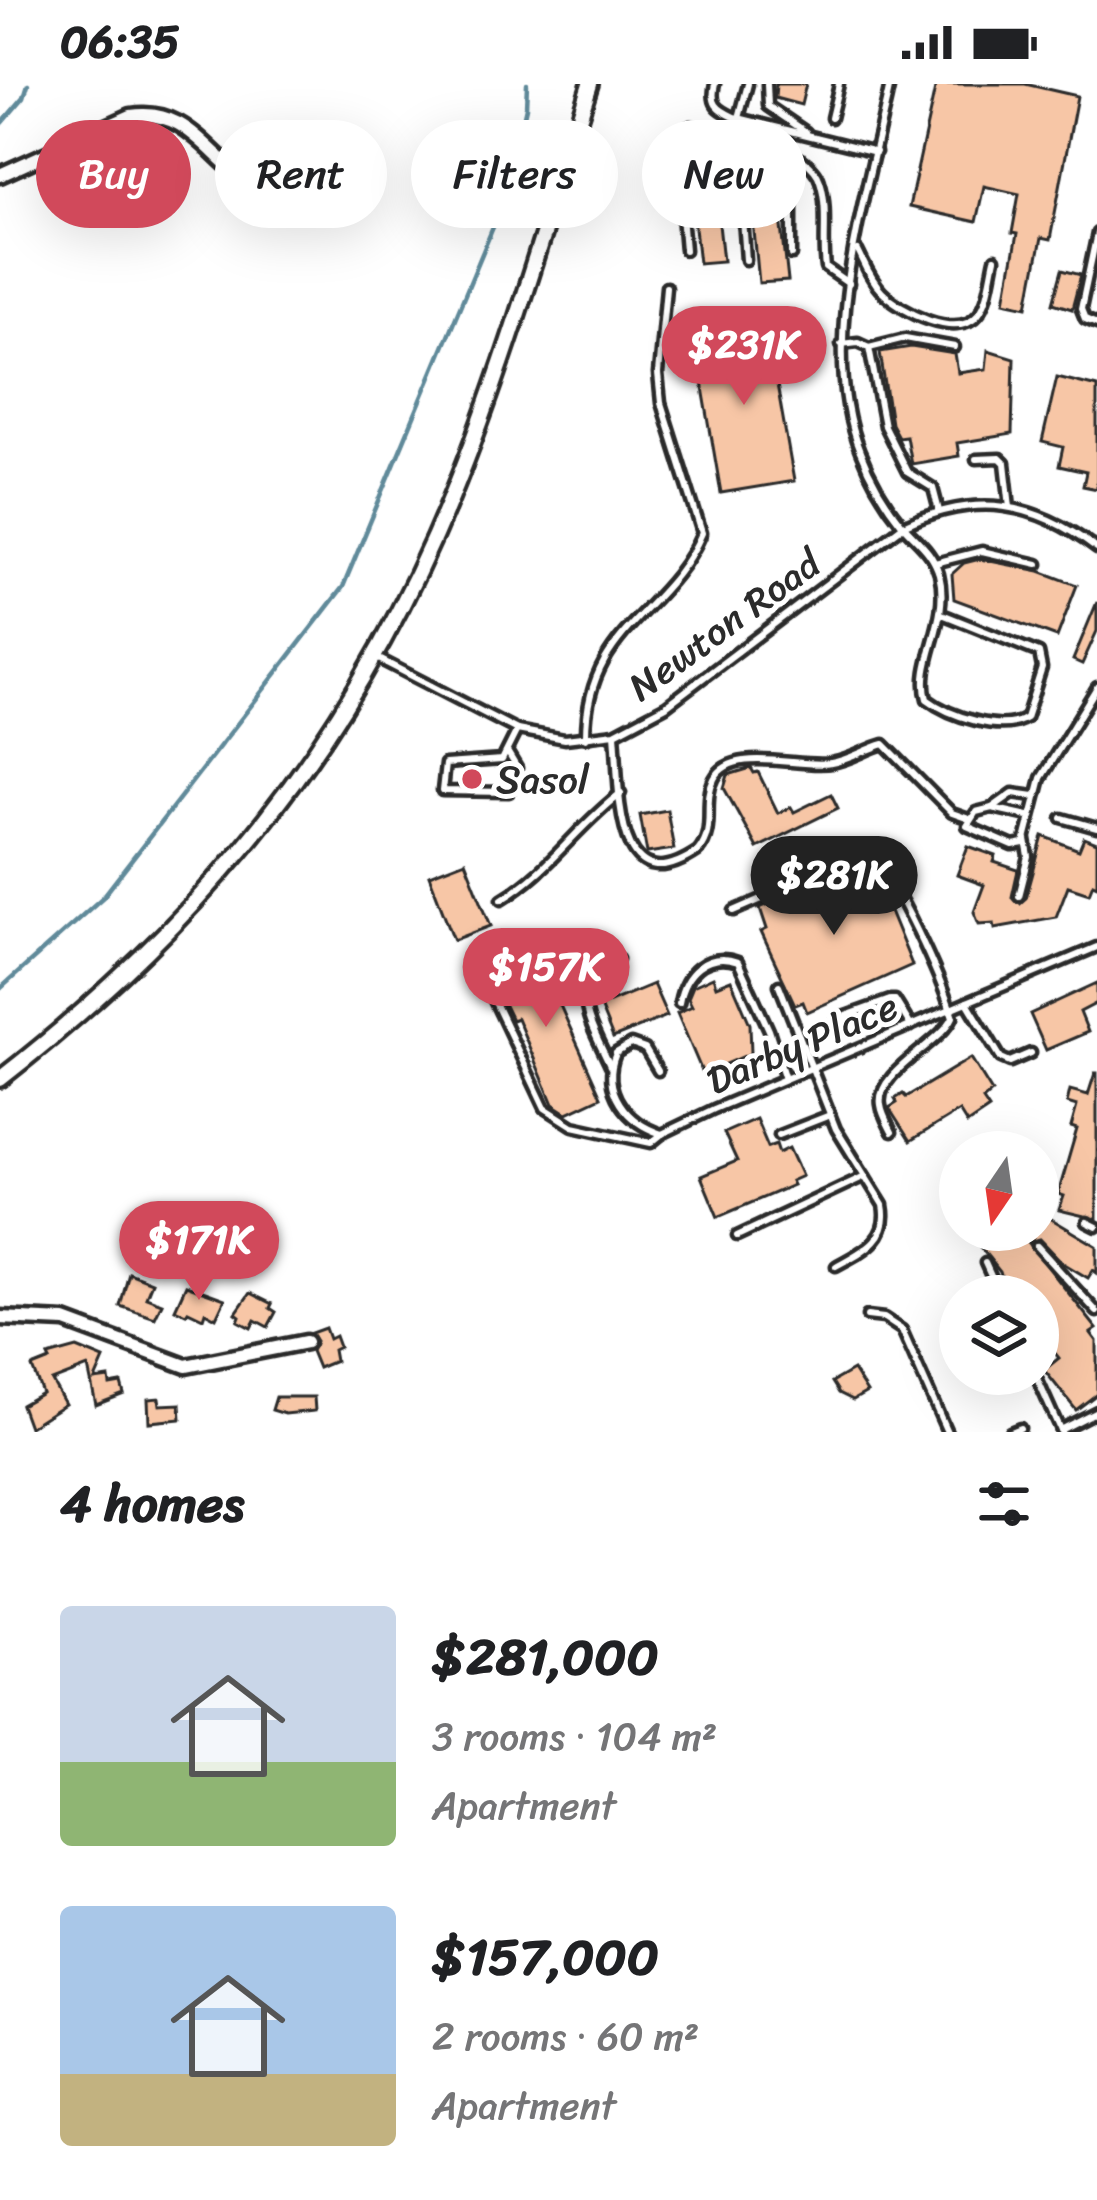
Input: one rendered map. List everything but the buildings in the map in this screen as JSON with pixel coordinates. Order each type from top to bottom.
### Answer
[{"type":"street","points":[[0,1079],[134,967],[209,889],[310,761],[375,657],[435,536],[470,449],[590,84]]},
{"type":"street","points":[[0,175],[145,114],[172,118],[215,155]]},
{"type":"street","points":[[0,1318],[65,1321],[186,1366],[306,1342]]},
{"type":"lane","points":[[716,84],[715,106],[739,118],[876,152]]},
{"type":"lane","points":[[739,118],[748,84]]},
{"type":"lane","points":[[767,84],[768,106],[808,134]]},
{"type":"lane","points":[[831,118],[839,84]]},
{"type":"lane","points":[[890,84],[849,284],[841,377],[854,436],[876,488],[935,563],[941,614],[924,677],[927,699],[946,711],[1011,726],[1026,718],[1042,668],[1039,653],[941,614]]},
{"type":"lane","points":[[806,163],[822,184],[826,268],[849,284]]},
{"type":"lane","points":[[683,228],[685,250]]},
{"type":"lane","points":[[744,228],[746,260]]},
{"type":"lane","points":[[791,228],[791,255]]},
{"type":"lane","points":[[1096,233],[1081,309],[1085,319],[1097,325]]},
{"type":"lane","points":[[856,248],[873,282],[887,297],[952,325],[979,314],[995,260]]},
{"type":"lane","points":[[586,738],[588,693],[602,664],[702,533],[661,403],[658,374],[666,286]]},
{"type":"lane","points":[[841,344],[858,342],[869,347],[905,338],[955,347]]},
{"type":"lane","points":[[869,347],[884,426],[907,472],[933,488],[939,511]]},
{"type":"lane","points":[[976,459],[1000,458],[1005,464],[1010,507]]},
{"type":"lane","name":"Newton Road","points":[[375,657],[517,730],[565,740],[586,738],[615,733],[666,706],[903,526],[939,511],[1010,507],[1055,521],[1097,549]]},
{"type":"lane","points":[[935,563],[982,551],[1038,564]]},
{"type":"lane","points":[[1019,896],[1029,857],[1026,840],[1034,796],[1096,694]]},
{"type":"lane","points":[[508,753],[517,768],[509,792],[453,794],[441,788],[448,762],[495,762],[508,753],[517,730]]},
{"type":"lane","points":[[615,733],[627,839],[634,856],[648,865],[664,865],[698,851],[710,826],[714,779],[724,769],[749,760],[836,763],[884,744],[952,813],[969,819],[1013,793],[1034,796]]},
{"type":"lane","points":[[502,899],[534,878],[589,819],[621,793]]},
{"type":"lane","points":[[992,808],[1028,816]]},
{"type":"lane","points":[[1062,818],[1097,827]]},
{"type":"lane","points":[[969,819],[970,830],[994,839],[1020,847],[1026,840]]},
{"type":"lane","points":[[734,911],[854,859],[870,858],[882,868],[914,925],[953,1017],[882,1092],[880,1103],[892,1132]]},
{"type":"lane","points":[[508,946],[487,961],[484,980],[544,1108],[573,1126],[656,1142],[662,1134],[625,1114],[590,1022],[585,993],[594,973],[618,959]]},
{"type":"lane","name":"Darby Place","points":[[662,1134],[1097,947]]},
{"type":"lane","points":[[679,1003],[688,975],[697,968],[722,958],[738,962],[759,1004],[785,1079]]},
{"type":"lane","points":[[779,985],[830,1115],[883,1205],[884,1225],[873,1244],[836,1265]]},
{"type":"lane","points":[[837,1019],[890,1000],[899,1005],[911,1026]]},
{"type":"lane","points":[[967,1002],[1000,1058],[1010,1062],[1030,1053]]},
{"type":"lane","points":[[611,1069],[616,1054],[631,1044],[645,1048],[658,1071]]},
{"type":"lane","points":[[779,1135],[830,1115]]},
{"type":"lane","points":[[737,1236],[866,1176]]},
{"type":"lane","points":[[1087,1222],[1097,1228]]},
{"type":"lane","points":[[1042,1251],[1097,1312]]},
{"type":"lane","points":[[985,1263],[990,1275]]},
{"type":"lane","points":[[868,1316],[884,1318],[902,1330],[947,1432]]},
{"type":"lane","points":[[1044,1395],[1060,1431],[1097,1411]]},
{"type":"lane","points":[[1010,1432],[1020,1428]]},
{"type":"waterway","points":[[0,125],[24,97],[28,84]]},
{"type":"waterway","points":[[0,989],[103,897],[343,587],[506,196],[527,84]]},
{"type":"place","name":"Sasol","points":[[472,779]]}]
